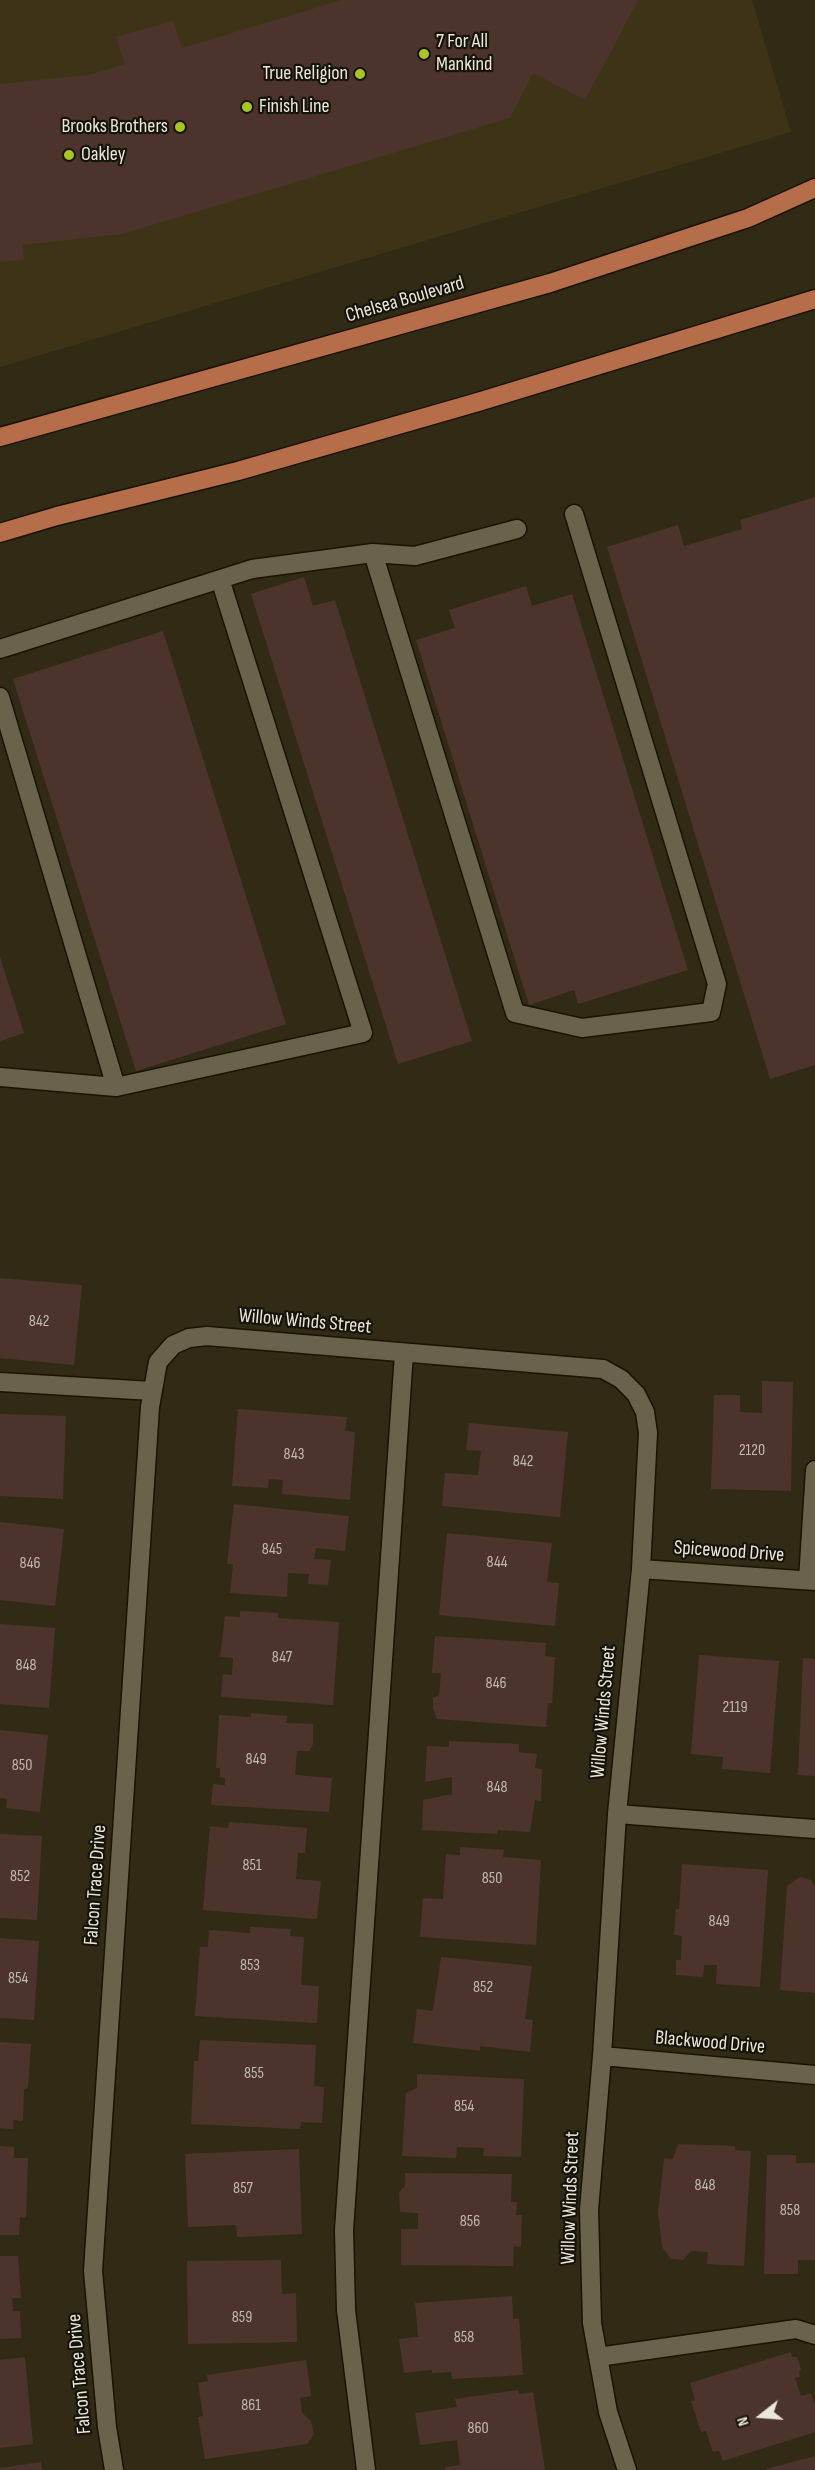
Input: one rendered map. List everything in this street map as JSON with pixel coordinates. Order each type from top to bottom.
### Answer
[{"type":"main road","name":"Chelsea Boulevard","points":[[0,437],[550,283],[748,218],[815,188]]},
{"type":"main road","points":[[0,533],[57,516],[238,471],[478,402],[815,299]]},
{"type":"street","points":[[373,553],[515,1014],[582,1028],[711,1012],[717,984],[574,514]]},
{"type":"street","points":[[0,649],[252,569],[373,553],[415,556],[517,529]]},
{"type":"street","points":[[0,1077],[116,1087],[363,1033],[220,579]]},
{"type":"street","points":[[0,697],[116,1087]]},
{"type":"street","name":"Willow Winds Street","points":[[207,1336],[603,1369],[621,1379],[636,1394],[645,1412],[648,1433],[641,1569],[617,1814],[602,2056],[588,2210],[592,2323],[608,2412],[627,2470]]},
{"type":"street","name":"Falcon Trace Drive","points":[[114,2470],[107,2427],[93,2271],[152,1391],[158,1362],[172,1345],[189,1338],[207,1336]]},
{"type":"street","points":[[366,2470],[346,2310],[344,2230],[404,1353]]},
{"type":"street","points":[[0,1382],[152,1391]]},
{"type":"street","points":[[811,1580],[815,1470]]},
{"type":"street","name":"Spicewood Drive","points":[[641,1569],[811,1580]]},
{"type":"street","points":[[617,1814],[815,1829]]},
{"type":"street","name":"Blackwood Drive","points":[[602,2056],[815,2075]]},
{"type":"street","points":[[598,2357],[796,2329],[815,2335]]},
{"type":"shaded area","points":[[0,0],[752,0],[791,132],[0,367]]},
{"type":"building","points":[[342,0],[638,0],[585,100],[533,73],[510,118],[122,234],[23,245],[24,260],[0,262],[0,84],[89,75],[125,64],[116,37],[173,21],[182,48]]},
{"type":"building","points":[[815,497],[815,1065],[770,1079],[607,547],[678,525],[684,546],[742,529],[740,520]]},
{"type":"building","points":[[304,577],[313,606],[335,600],[472,1041],[398,1064],[251,594]]},
{"type":"building","points":[[526,586],[532,606],[572,594],[688,970],[578,1004],[574,990],[529,1005],[416,640],[455,628],[449,610]]},
{"type":"building","points":[[163,631],[286,1024],[136,1071],[13,679]]},
{"type":"building","points":[[0,957],[24,1033],[0,1041]]},
{"type":"building","points":[[0,1278],[82,1285],[74,1365],[0,1358]]},
{"type":"building","points":[[762,1381],[793,1382],[791,1491],[711,1489],[714,1395],[740,1395],[740,1412],[762,1413]]},
{"type":"building","points":[[238,1409],[347,1417],[345,1431],[355,1432],[350,1500],[282,1494],[283,1480],[269,1479],[268,1488],[232,1486]]},
{"type":"building","points":[[0,1414],[66,1416],[63,1499],[0,1496]]},
{"type":"building","points":[[469,1423],[568,1432],[560,1517],[442,1506],[445,1473],[478,1475],[481,1451],[466,1450]]},
{"type":"building","points":[[234,1504],[349,1516],[345,1551],[316,1548],[314,1559],[331,1560],[328,1585],[308,1584],[309,1574],[288,1573],[287,1597],[230,1593],[233,1564],[227,1564]]},
{"type":"building","points":[[0,1522],[64,1529],[55,1606],[0,1600]]},
{"type":"building","points":[[447,1533],[552,1543],[547,1582],[559,1583],[555,1626],[439,1615]]},
{"type":"building","points":[[240,1611],[278,1613],[278,1618],[339,1622],[333,1705],[221,1697],[223,1674],[232,1675],[233,1658],[220,1657],[225,1616],[240,1617]]},
{"type":"building","points":[[0,1624],[55,1628],[49,1708],[0,1704]]},
{"type":"building","points":[[435,1636],[546,1643],[545,1656],[555,1657],[552,1703],[548,1703],[546,1727],[437,1719],[433,1708],[433,1698],[439,1695],[441,1673],[432,1673]]},
{"type":"building","points":[[699,1655],[779,1661],[770,1773],[722,1769],[723,1757],[691,1754]]},
{"type":"building","points":[[803,1658],[815,1659],[815,1776],[798,1775]]},
{"type":"building","points":[[251,1713],[287,1716],[286,1723],[313,1724],[313,1744],[309,1751],[297,1751],[295,1775],[332,1778],[329,1812],[211,1805],[213,1784],[225,1785],[225,1778],[220,1777],[220,1768],[216,1768],[219,1715],[251,1717]]},
{"type":"building","points":[[0,1730],[48,1735],[40,1812],[6,1808],[7,1799],[0,1798]]},
{"type":"building","points":[[449,1741],[519,1744],[519,1752],[537,1754],[535,1768],[542,1769],[541,1801],[535,1800],[530,1832],[498,1830],[497,1834],[422,1830],[423,1800],[452,1794],[452,1777],[425,1782],[427,1746],[449,1747]]},
{"type":"building","points":[[229,1822],[307,1828],[305,1853],[298,1853],[296,1879],[321,1881],[317,1919],[203,1910],[210,1826],[228,1828]]},
{"type":"building","points":[[0,1834],[42,1836],[37,1920],[0,1918]]},
{"type":"building","points":[[460,1847],[504,1850],[503,1857],[541,1860],[536,1945],[420,1937],[423,1898],[443,1899],[446,1854],[460,1855]]},
{"type":"building","points":[[682,1864],[768,1870],[760,1987],[716,1984],[717,1965],[704,1965],[703,1977],[676,1975],[676,1960],[681,1960],[682,1936],[674,1935],[676,1909],[679,1909]]},
{"type":"building","points":[[800,1877],[811,1880],[815,1886],[815,1993],[780,1990],[787,1886]]},
{"type":"building","points":[[250,1927],[291,1929],[290,1936],[304,1937],[301,1985],[319,1986],[317,2023],[195,2016],[200,1947],[208,1947],[209,1930],[250,1933]]},
{"type":"building","points":[[0,1938],[39,1941],[34,2020],[0,2018]]},
{"type":"building","points":[[441,1957],[532,1966],[525,2019],[533,2020],[530,2052],[480,2046],[480,2051],[413,2043],[417,2009],[433,2011]]},
{"type":"building","points":[[200,2040],[316,2045],[314,2086],[324,2087],[322,2123],[301,2122],[300,2129],[191,2124],[194,2061],[198,2061]]},
{"type":"building","points":[[0,2042],[31,2044],[28,2088],[24,2089],[23,2121],[13,2120],[13,2129],[0,2128]]},
{"type":"building","points":[[417,2074],[524,2079],[521,2157],[483,2156],[484,2148],[457,2147],[456,2158],[402,2156],[406,2093],[417,2088]]},
{"type":"building","points":[[678,2144],[735,2146],[735,2150],[751,2151],[744,2266],[707,2264],[708,2252],[691,2251],[683,2260],[671,2259],[662,2247],[658,2213],[664,2158],[673,2159]]},
{"type":"building","points":[[0,2146],[14,2147],[14,2158],[28,2158],[26,2218],[20,2217],[19,2235],[0,2235]]},
{"type":"building","points":[[299,2149],[302,2234],[237,2237],[236,2225],[188,2227],[185,2154]]},
{"type":"building","points":[[767,2155],[796,2155],[796,2163],[815,2163],[815,2260],[798,2260],[798,2274],[764,2274]]},
{"type":"building","points":[[405,2173],[512,2174],[511,2202],[517,2202],[516,2215],[522,2215],[521,2247],[514,2246],[513,2266],[401,2265],[401,2229],[418,2229],[418,2213],[400,2212],[399,2192],[405,2186]]},
{"type":"building","points":[[0,2256],[18,2256],[21,2298],[12,2298],[13,2311],[20,2311],[21,2338],[0,2339]]},
{"type":"building","points":[[281,2260],[282,2294],[296,2293],[297,2342],[188,2344],[187,2261]]},
{"type":"building","points":[[512,2296],[513,2319],[519,2319],[523,2375],[452,2379],[451,2372],[432,2373],[432,2370],[404,2373],[399,2339],[418,2337],[415,2303]]},
{"type":"building","points":[[791,2352],[792,2357],[797,2357],[801,2369],[800,2377],[795,2378],[801,2396],[811,2393],[815,2405],[815,2432],[723,2461],[719,2451],[713,2452],[706,2431],[701,2432],[691,2401],[695,2400],[690,2383]]},
{"type":"building","points":[[25,2357],[33,2444],[0,2448],[0,2360]]},
{"type":"building","points":[[306,2360],[311,2396],[300,2398],[302,2413],[311,2421],[314,2434],[307,2444],[205,2459],[198,2417],[203,2416],[198,2383],[208,2381],[207,2375]]},
{"type":"building","points":[[518,2390],[519,2394],[533,2392],[545,2470],[445,2470],[446,2467],[460,2465],[457,2440],[420,2445],[415,2413],[457,2407],[455,2399]]},
{"type":"building","points":[[815,2456],[815,2470],[766,2470],[766,2469]]},
{"type":"building","points":[[41,2462],[42,2470],[0,2470],[0,2468]]},
{"type":"place","name":"7 For All Mankind","points":[[424,54]]},
{"type":"place","name":"True Religion","points":[[360,74]]},
{"type":"place","name":"Finish Line","points":[[247,107]]},
{"type":"place","name":"Brooks Brothers","points":[[180,127]]},
{"type":"place","name":"Oakley","points":[[69,155]]}]
